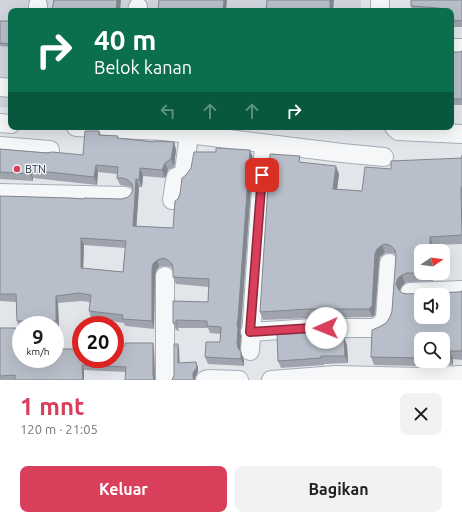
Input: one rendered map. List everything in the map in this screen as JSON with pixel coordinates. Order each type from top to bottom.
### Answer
[{"type":"street","points":[[142,130],[164,131],[384,158]]},
{"type":"street","points":[[397,130],[462,134]]},
{"type":"street","points":[[172,200],[176,177],[182,175],[184,171],[189,134]]},
{"type":"street","points":[[250,351],[250,332],[264,144]]},
{"type":"street","points":[[0,146],[50,150]]},
{"type":"street","points":[[0,193],[125,196]]},
{"type":"street","points":[[250,332],[312,328],[372,328],[378,326],[382,324],[385,318],[389,263]]},
{"type":"street","points":[[165,276],[165,380]]},
{"type":"street","points":[[410,292],[462,290]]},
{"type":"street","points":[[271,380],[336,376],[356,378],[462,375]]},
{"type":"street","points":[[205,380],[208,378],[239,380]]},
{"type":"street","points":[[256,380],[263,380]]},
{"type":"shaded area","points":[[0,0],[361,0],[361,8],[8,8],[8,108],[0,107]]},
{"type":"shaded area","points":[[326,130],[352,130],[352,131]]},
{"type":"building","points":[[54,0],[117,0],[116,8],[53,8]]},
{"type":"building","points":[[159,0],[224,0],[223,8],[158,8]]},
{"type":"building","points":[[267,0],[330,0],[330,8],[266,8]]},
{"type":"building","points":[[411,0],[462,0],[462,21],[454,20],[454,8],[411,6]]},
{"type":"building","points":[[0,21],[8,21],[8,44],[0,43]]},
{"type":"building","points":[[462,51],[462,99],[454,99],[454,52]]},
{"type":"building","points":[[85,131],[99,131],[99,135],[118,136],[117,138],[154,142],[174,142],[171,159],[165,163],[162,170],[140,168],[139,180],[136,179],[133,226],[173,228],[175,201],[178,199],[180,194],[182,178],[191,168],[194,152],[216,152],[216,148],[250,150],[237,325],[237,343],[241,352],[241,359],[205,357],[206,342],[220,342],[221,327],[207,326],[207,321],[176,320],[176,323],[173,323],[173,301],[208,302],[209,279],[173,277],[172,264],[163,258],[157,260],[153,264],[152,268],[152,321],[124,319],[123,315],[89,311],[91,295],[79,293],[56,296],[56,316],[17,316],[16,294],[0,294],[0,196],[122,199],[128,197],[133,189],[132,184],[128,180],[117,178],[118,167],[96,165],[94,177],[30,170],[30,174],[0,172],[0,149],[46,153],[52,152],[83,155]],"holes":[[[81,238],[126,241],[123,272],[81,268]]]},
{"type":"building","points":[[270,154],[300,156],[299,162],[336,166],[333,189],[362,191],[365,167],[391,169],[391,161],[462,158],[462,235],[430,237],[430,244],[414,244],[414,273],[402,275],[398,278],[396,284],[402,293],[414,294],[414,324],[450,324],[450,292],[462,291],[462,351],[450,351],[450,332],[414,332],[414,358],[371,357],[372,330],[386,323],[392,311],[396,255],[395,250],[386,244],[377,249],[375,254],[372,306],[369,309],[309,309],[260,312]]},
{"type":"building","points":[[0,328],[12,328],[12,368],[64,368],[64,349],[72,349],[72,368],[82,368],[83,380],[15,380],[15,375],[0,376]]},
{"type":"building","points":[[320,331],[321,339],[344,337],[345,356],[321,356],[321,358],[278,361],[277,333]]},
{"type":"building","points":[[125,343],[153,343],[154,380],[125,380],[126,367],[124,367]]},
{"type":"building","points":[[174,344],[178,344],[178,363],[196,362],[197,367],[193,373],[193,378],[195,380],[172,380],[174,375]]},
{"type":"place","name":"BTN","points":[[17,169]]},
{"type":"route","points":[[262,175],[250,332],[326,328]]}]
